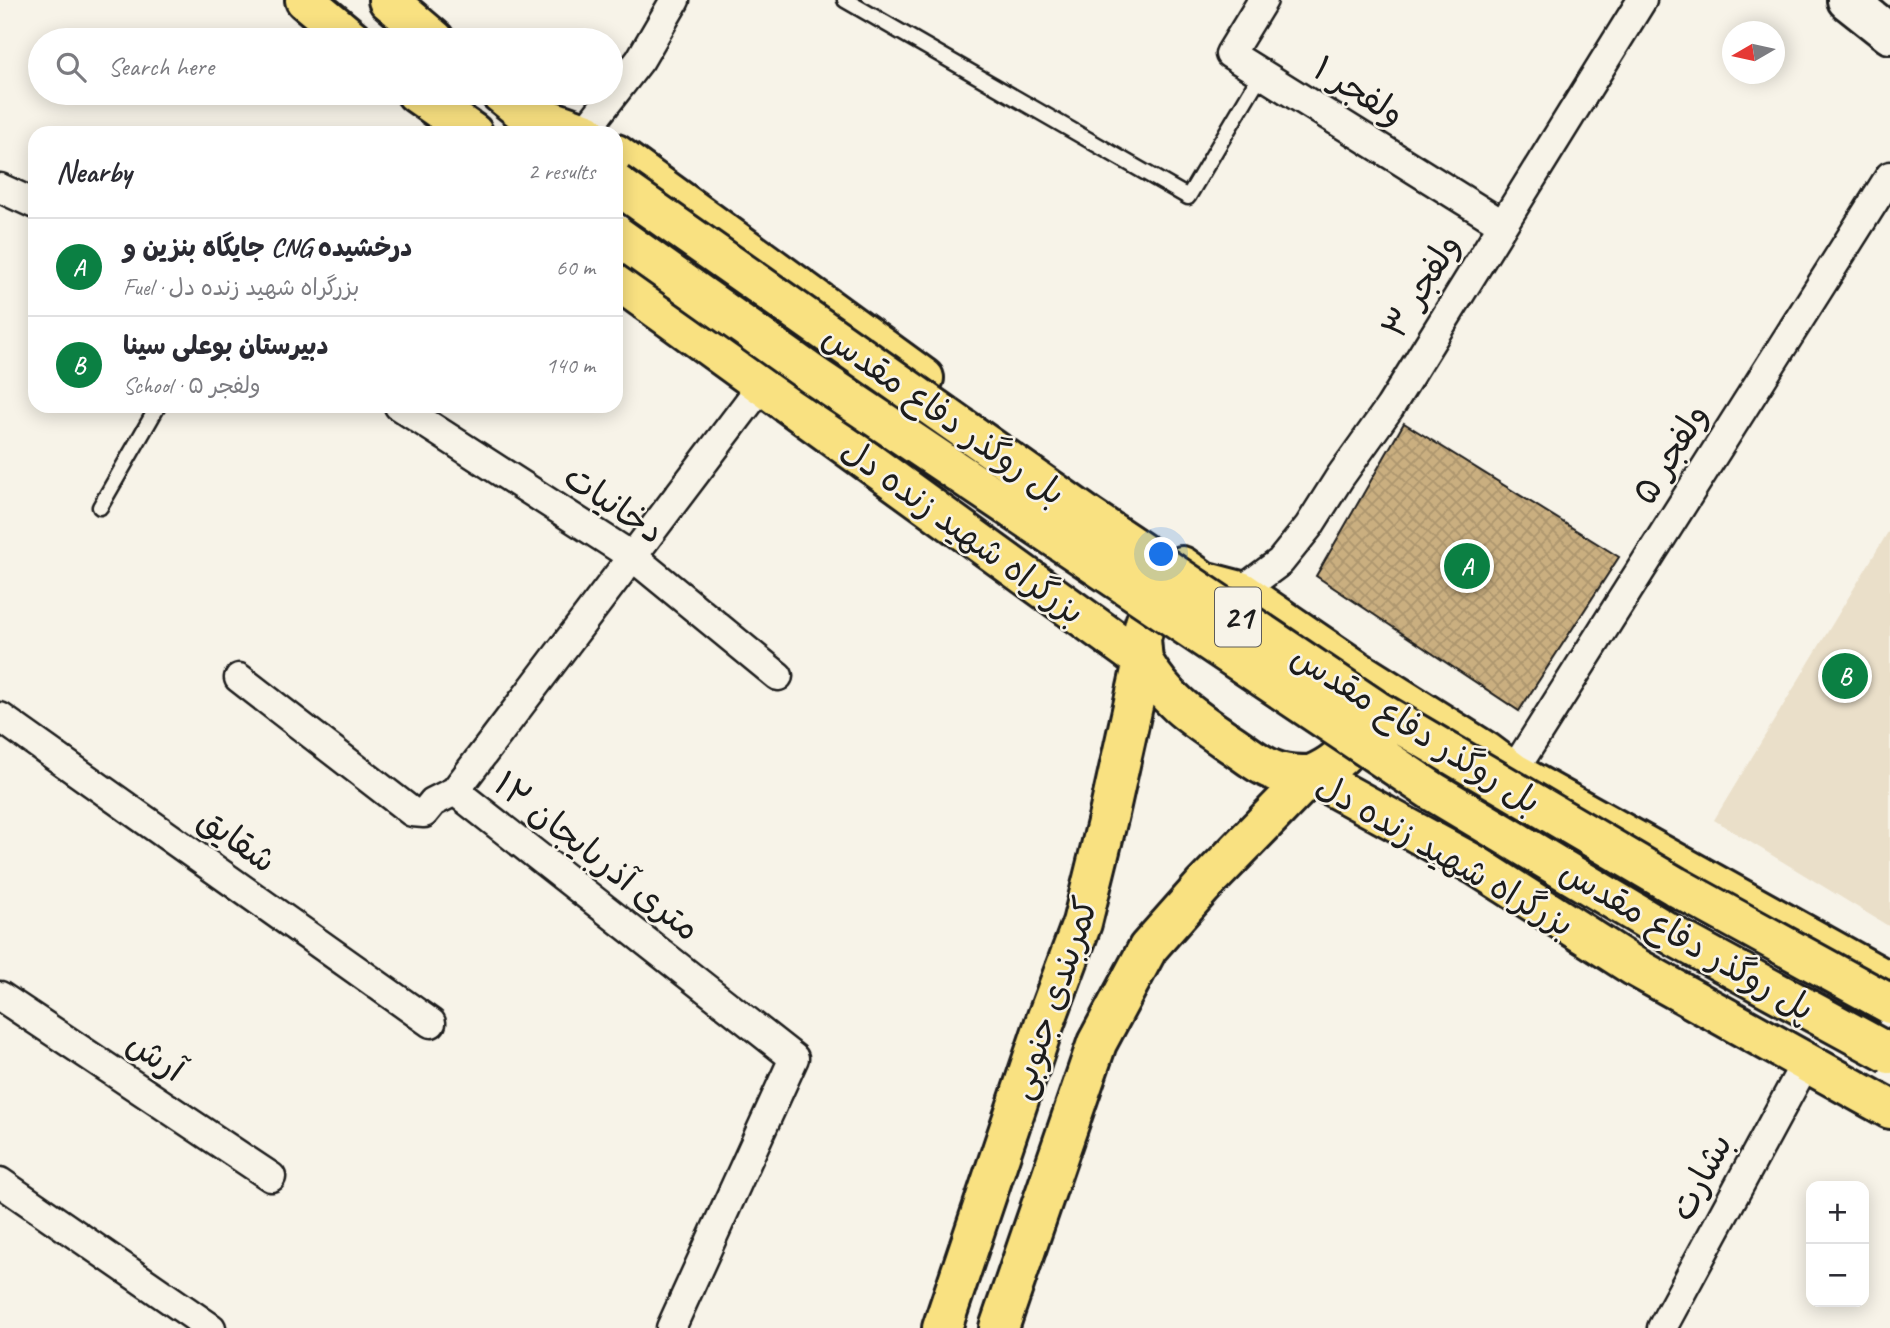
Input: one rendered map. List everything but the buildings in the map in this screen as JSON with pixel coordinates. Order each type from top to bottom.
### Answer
[{"type":"main road","points":[[305,0],[339,28]]},
{"type":"main road","points":[[388,0],[421,28]]},
{"type":"main road","points":[[433,105],[463,126]]},
{"type":"main road","points":[[623,159],[1203,581],[1241,591],[1354,669],[1485,751],[1513,772],[1890,982]]},
{"type":"main road","name":"بل روگذر دفاع مقدس","points":[[623,189],[1089,517],[1376,710],[1675,886],[1890,1004]]},
{"type":"main road","name":"پل روگذر دفاع مقدس","points":[[623,240],[813,375],[1432,791],[1676,938],[1890,1054]]},
{"type":"main road","name":"بزرگراه شهید زنده دل","points":[[623,284],[1143,661],[1154,680],[1175,703],[1261,765],[1280,773],[1311,775],[1477,866],[1635,967],[1890,1109]]},
{"type":"main road","points":[[1054,597],[1068,595],[1096,570],[1102,560],[1107,537],[1100,506]]},
{"type":"main road","points":[[1143,661],[1141,639],[1145,623],[1157,604],[1168,591],[1203,581]]},
{"type":"main road","name":"کمربندی جنوبی","points":[[942,1328],[1044,1024],[1082,923],[1143,661]]},
{"type":"main road","points":[[1311,775],[1328,768],[1342,756],[1357,734],[1363,695],[1354,669]]},
{"type":"main road","points":[[1477,866],[1468,858],[1457,838],[1456,814],[1461,802],[1476,784],[1486,778],[1513,772]]},
{"type":"main road","name":"کمربندی جنوبی","points":[[999,1328],[1097,1043],[1148,948],[1203,886],[1311,775]]},
{"type":"main road","points":[[1044,1024],[1097,1043]]},
{"type":"street","points":[[623,71],[640,60],[675,0]]},
{"type":"street","name":"ولفجر ۱","points":[[1263,0],[1230,54],[1502,224]]},
{"type":"street","name":"ولفجر ۳","points":[[1241,591],[1280,562],[1309,526],[1390,407],[1642,0]]},
{"type":"street","points":[[1847,0],[1890,34]]},
{"type":"street","points":[[548,120],[571,105]]},
{"type":"street","name":"ولفجر ۵","points":[[1513,772],[1890,176]]},
{"type":"street","points":[[0,188],[28,201]]},
{"type":"street","name":"۱۲ متری آذربایجان","points":[[671,1328],[794,1058],[456,791],[762,385]]},
{"type":"street","name":"دخانیات","points":[[410,413],[633,558],[778,676]]},
{"type":"street","points":[[239,678],[412,812],[424,813],[433,802],[456,791]]},
{"type":"street","name":"شقایق","points":[[0,717],[431,1023]]},
{"type":"street","name":"آرش","points":[[0,996],[271,1177]]},
{"type":"street","name":"بشارت","points":[[1661,1328],[1806,1062]]},
{"type":"street","points":[[0,1182],[211,1328]]},
{"type":"lane","points":[[845,0],[1188,197],[1261,74]]},
{"type":"lane","points":[[100,507],[154,413]]},
{"type":"shaded area","points":[[1888,532],[1890,533],[1890,927],[1714,820]]},
{"type":"place","name":"جایگاه بنزین و CNG درخشیده","points":[[1467,566]]},
{"type":"place","name":"دبیرستان بوعلی سینا","points":[[1845,676]]}]
